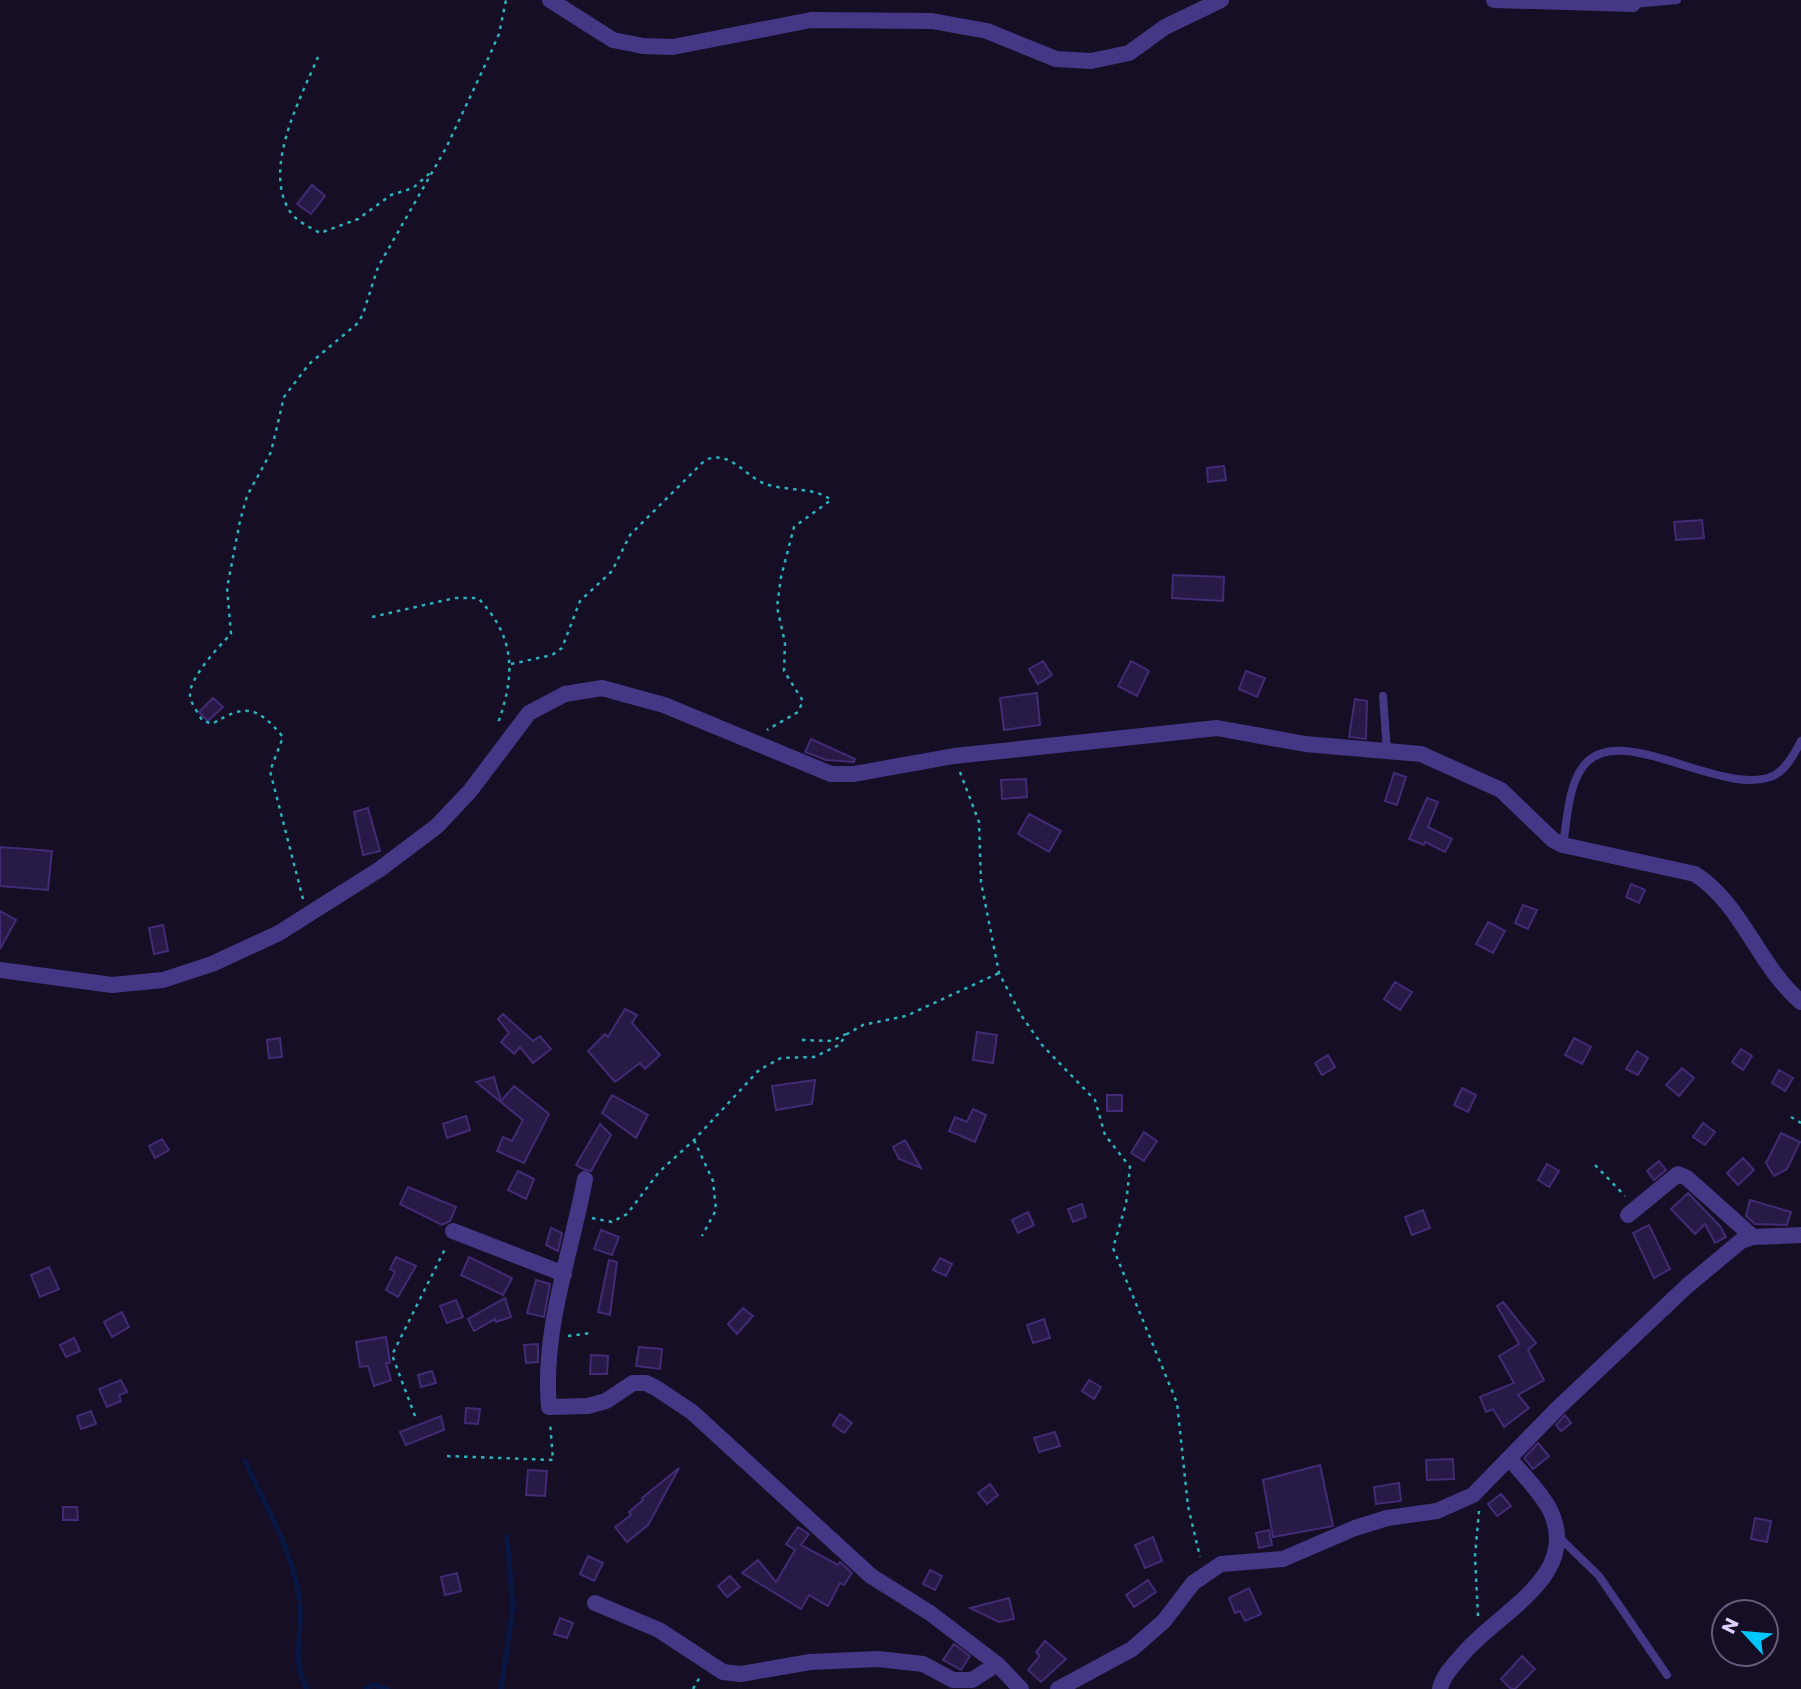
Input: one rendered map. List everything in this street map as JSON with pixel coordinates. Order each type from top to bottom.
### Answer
[{"type":"street","points":[[550,0],[613,40],[643,46],[673,47],[811,20],[932,21],[987,31],[1056,59],[1091,61],[1129,53],[1165,27],[1221,0]]},
{"type":"street","points":[[1494,0],[1633,4]]},
{"type":"street","points":[[0,970],[112,985],[163,980],[212,964],[308,918],[437,826],[470,790],[529,713],[565,694],[602,688],[664,705],[831,774],[854,774],[954,756],[1217,728],[1305,744],[1420,754],[1501,790],[1553,840],[1563,845],[1695,874],[1705,880],[1746,928],[1790,992],[1801,1002]]},
{"type":"street","points":[[1633,1211],[1678,1174],[1687,1178],[1752,1237]]},
{"type":"street","points":[[585,1178],[551,1339],[547,1381],[549,1407],[588,1406],[606,1401],[633,1384],[646,1383],[656,1388],[692,1412],[871,1576],[930,1613],[997,1664],[1021,1689]]},
{"type":"street","points":[[453,1231],[564,1274]]},
{"type":"street","points":[[1058,1689],[1132,1649],[1164,1621],[1193,1583],[1221,1564],[1283,1559],[1355,1528],[1387,1518],[1437,1511],[1473,1495],[1558,1408],[1687,1286],[1741,1241],[1752,1237],[1801,1235]]},
{"type":"street","points":[[1440,1689],[1443,1678],[1483,1632],[1541,1580],[1556,1557],[1559,1537],[1550,1509],[1510,1460]]},
{"type":"street","points":[[595,1603],[659,1630],[723,1672],[741,1674],[810,1662],[878,1659],[923,1664],[953,1680],[972,1680],[997,1664]]},
{"type":"lane","points":[[1633,4],[1677,0]]},
{"type":"lane","points":[[1382,696],[1387,751]]},
{"type":"lane","points":[[1563,845],[1573,793],[1582,768],[1597,754],[1617,749],[1693,770],[1751,779],[1775,775],[1790,761],[1801,741]]},
{"type":"lane","points":[[1559,1537],[1599,1576],[1667,1675]]},
{"type":"path","points":[[308,918],[270,771],[283,737],[255,711],[244,709],[212,724],[202,720],[190,695],[206,661],[231,634],[227,588],[240,521],[247,496],[271,452],[284,397],[309,364],[358,323],[378,267],[433,171],[499,34],[506,0]]},
{"type":"path","points":[[318,57],[289,124],[282,161],[284,190],[289,210],[320,233],[358,219],[391,195],[413,188],[433,171]]},
{"type":"path","points":[[511,664],[552,655],[562,648],[580,601],[612,572],[621,551],[639,524],[705,460],[713,457],[727,459],[759,481],[777,488],[816,493],[831,500],[794,527],[778,594],[785,643],[784,671],[803,701],[802,708],[753,740]]},
{"type":"path","points":[[372,617],[455,598],[478,598],[492,612],[504,636],[511,664],[508,696],[496,731]]},
{"type":"path","points":[[954,756],[979,822],[981,882],[999,973],[1021,1015],[1042,1045],[1095,1100],[1105,1135],[1130,1167],[1126,1204],[1113,1248],[1177,1404],[1188,1506],[1204,1574]]},
{"type":"path","points":[[802,1040],[832,1041],[873,1021],[906,1016],[999,973]]},
{"type":"path","points":[[578,1216],[612,1222],[627,1214],[659,1172],[694,1140],[759,1070],[781,1058],[814,1057],[839,1045],[847,1034]]},
{"type":"path","points":[[1791,1116],[1801,1123]]},
{"type":"path","points":[[694,1140],[713,1181],[716,1210],[702,1236]]},
{"type":"path","points":[[1595,1165],[1633,1211]]},
{"type":"path","points":[[415,1416],[392,1355],[453,1231]]},
{"type":"path","points":[[551,1339],[591,1333]]},
{"type":"path","points":[[447,1456],[553,1460],[549,1407]]},
{"type":"path","points":[[1473,1495],[1479,1508],[1475,1584],[1483,1632]]},
{"type":"building","points":[[312,185],[325,196],[311,214],[297,204]]},
{"type":"building","points":[[1224,466],[1226,480],[1208,482],[1207,468]]},
{"type":"building","points":[[1702,520],[1704,538],[1676,540],[1674,522]]},
{"type":"building","points":[[1173,575],[1224,577],[1223,601],[1172,598]]},
{"type":"building","points":[[1043,661],[1052,675],[1038,684],[1029,669]]},
{"type":"building","points":[[1131,661],[1149,671],[1137,696],[1118,686]]},
{"type":"building","points":[[1246,671],[1265,678],[1257,697],[1239,689]]},
{"type":"building","points":[[1037,693],[1040,725],[1004,730],[1000,698]]},
{"type":"building","points":[[213,698],[223,707],[208,721],[199,712]]},
{"type":"building","points":[[1355,699],[1367,701],[1366,739],[1349,737]]},
{"type":"building","points":[[811,739],[855,759],[854,762],[826,760],[805,752]]},
{"type":"building","points":[[1394,773],[1406,777],[1397,805],[1385,801]]},
{"type":"building","points":[[1026,779],[1027,797],[1002,799],[1001,780]]},
{"type":"building","points":[[1427,798],[1438,802],[1428,827],[1452,839],[1445,852],[1425,842],[1424,845],[1409,839]]},
{"type":"building","points":[[368,808],[380,851],[363,855],[354,812]]},
{"type":"building","points":[[1029,814],[1061,831],[1049,852],[1018,834]]},
{"type":"building","points":[[0,847],[52,851],[48,890],[0,886]]},
{"type":"building","points":[[1631,884],[1645,890],[1639,903],[1626,897]]},
{"type":"building","points":[[1523,905],[1537,910],[1528,929],[1515,923]]},
{"type":"building","points":[[0,911],[16,920],[0,949]]},
{"type":"building","points":[[1488,922],[1505,931],[1493,953],[1476,944]]},
{"type":"building","points":[[163,925],[168,951],[154,954],[149,928]]},
{"type":"building","points":[[1395,982],[1412,992],[1400,1010],[1384,999]]},
{"type":"building","points":[[625,1009],[637,1015],[632,1023],[660,1055],[645,1069],[640,1063],[615,1082],[588,1051],[605,1034],[608,1037]]},
{"type":"building","points":[[503,1014],[533,1041],[540,1036],[551,1049],[533,1063],[520,1047],[514,1054],[501,1042],[509,1033],[498,1019]]},
{"type":"building","points":[[977,1032],[997,1035],[993,1063],[973,1060]]},
{"type":"building","points":[[280,1038],[282,1057],[269,1058],[267,1040]]},
{"type":"building","points":[[1574,1038],[1591,1047],[1582,1064],[1565,1055]]},
{"type":"building","points":[[1741,1049],[1752,1056],[1743,1070],[1732,1062]]},
{"type":"building","points":[[1637,1051],[1648,1058],[1638,1075],[1626,1069]]},
{"type":"building","points":[[1328,1055],[1335,1067],[1322,1075],[1315,1063]]},
{"type":"building","points":[[1682,1068],[1694,1078],[1679,1096],[1666,1085]]},
{"type":"building","points":[[1779,1070],[1793,1078],[1785,1091],[1772,1083]]},
{"type":"building","points":[[494,1077],[501,1101],[514,1086],[549,1114],[524,1163],[497,1151],[503,1137],[512,1141],[523,1120],[476,1082]]},
{"type":"building","points":[[815,1080],[812,1104],[776,1110],[772,1086]]},
{"type":"building","points":[[1462,1088],[1476,1095],[1468,1112],[1454,1105]]},
{"type":"building","points":[[612,1095],[648,1115],[636,1138],[602,1113]]},
{"type":"building","points":[[1107,1095],[1122,1095],[1122,1111],[1107,1111]]},
{"type":"building","points":[[973,1109],[986,1115],[975,1142],[949,1131],[955,1117],[967,1122]]},
{"type":"building","points":[[466,1116],[470,1130],[447,1138],[443,1124]]},
{"type":"building","points":[[1703,1123],[1715,1132],[1705,1145],[1693,1137]]},
{"type":"building","points":[[600,1124],[611,1135],[591,1171],[583,1169],[576,1165]]},
{"type":"building","points":[[1144,1132],[1157,1141],[1144,1161],[1131,1153]]},
{"type":"building","points":[[1781,1133],[1800,1142],[1787,1169],[1774,1176],[1766,1163]]},
{"type":"building","points":[[162,1139],[169,1150],[155,1158],[149,1146]]},
{"type":"building","points":[[905,1140],[921,1168],[899,1159],[893,1147]]},
{"type":"building","points":[[1743,1158],[1754,1170],[1738,1185],[1727,1173]]},
{"type":"building","points":[[1659,1161],[1666,1170],[1654,1180],[1647,1171]]},
{"type":"building","points":[[1547,1164],[1559,1171],[1549,1187],[1538,1180]]},
{"type":"building","points":[[518,1171],[534,1179],[526,1199],[508,1190]]},
{"type":"building","points":[[408,1187],[456,1207],[450,1221],[442,1225],[400,1204]]},
{"type":"building","points":[[1688,1193],[1720,1226],[1726,1237],[1715,1243],[1705,1224],[1695,1234],[1671,1209]]},
{"type":"building","points":[[1750,1200],[1791,1212],[1787,1225],[1755,1224],[1746,1216]]},
{"type":"building","points":[[1082,1204],[1086,1217],[1073,1222],[1068,1209]]},
{"type":"building","points":[[1423,1210],[1430,1228],[1412,1235],[1405,1217]]},
{"type":"building","points":[[1028,1212],[1034,1225],[1018,1233],[1012,1220]]},
{"type":"building","points":[[1649,1225],[1670,1269],[1654,1278],[1633,1233]]},
{"type":"building","points":[[551,1228],[562,1233],[558,1251],[546,1245]]},
{"type":"building","points":[[601,1230],[619,1237],[612,1255],[594,1249]]},
{"type":"building","points":[[396,1257],[416,1266],[398,1297],[386,1290],[395,1272],[390,1269]]},
{"type":"building","points":[[469,1257],[512,1278],[503,1295],[461,1275]]},
{"type":"building","points":[[940,1258],[952,1264],[946,1276],[933,1270]]},
{"type":"building","points":[[609,1260],[617,1262],[610,1315],[598,1312]]},
{"type":"building","points":[[49,1267],[59,1289],[40,1297],[31,1275]]},
{"type":"building","points":[[536,1280],[550,1284],[544,1317],[527,1313]]},
{"type":"building","points":[[505,1298],[511,1317],[496,1322],[495,1319],[474,1331],[468,1319]]},
{"type":"building","points":[[456,1300],[463,1317],[447,1323],[440,1306]]},
{"type":"building","points":[[1503,1302],[1536,1343],[1528,1350],[1544,1380],[1518,1395],[1529,1408],[1504,1427],[1493,1409],[1486,1412],[1480,1397],[1514,1383],[1499,1356],[1519,1344],[1497,1306]]},
{"type":"building","points":[[743,1308],[753,1316],[737,1334],[728,1324]]},
{"type":"building","points":[[122,1312],[129,1327],[112,1337],[104,1322]]},
{"type":"building","points":[[1044,1319],[1050,1338],[1033,1343],[1027,1325]]},
{"type":"building","points":[[386,1337],[390,1363],[386,1363],[391,1380],[374,1386],[368,1366],[360,1367],[356,1342]]},
{"type":"building","points":[[74,1338],[80,1351],[66,1357],[60,1345]]},
{"type":"building","points":[[538,1344],[538,1362],[526,1363],[524,1345]]},
{"type":"building","points":[[639,1347],[662,1349],[660,1369],[636,1366]]},
{"type":"building","points":[[591,1355],[608,1356],[607,1374],[590,1374]]},
{"type":"building","points":[[432,1371],[436,1383],[421,1387],[418,1375]]},
{"type":"building","points":[[121,1380],[127,1392],[119,1395],[121,1401],[107,1407],[99,1389]]},
{"type":"building","points":[[1089,1380],[1101,1387],[1094,1399],[1082,1391]]},
{"type":"building","points":[[466,1408],[480,1409],[478,1424],[465,1423]]},
{"type":"building","points":[[91,1411],[96,1424],[81,1429],[77,1416]]},
{"type":"building","points":[[840,1414],[852,1423],[844,1433],[833,1425]]},
{"type":"building","points":[[1565,1415],[1571,1423],[1561,1431],[1556,1425]]},
{"type":"building","points":[[441,1416],[444,1430],[406,1445],[400,1432]]},
{"type":"building","points":[[1055,1432],[1060,1446],[1039,1452],[1034,1438]]},
{"type":"building","points":[[1538,1443],[1549,1456],[1533,1469],[1524,1458]]},
{"type":"building","points":[[1453,1459],[1454,1479],[1427,1480],[1426,1460]]},
{"type":"building","points":[[1320,1465],[1333,1526],[1273,1537],[1263,1480]]},
{"type":"building","points":[[679,1468],[648,1525],[627,1542],[615,1527],[631,1515],[629,1512],[642,1498]]},
{"type":"building","points":[[528,1470],[547,1471],[545,1496],[526,1495]]},
{"type":"building","points":[[1399,1483],[1401,1501],[1376,1504],[1374,1487]]},
{"type":"building","points":[[990,1484],[998,1495],[987,1504],[978,1493]]},
{"type":"building","points":[[1501,1494],[1511,1506],[1497,1516],[1488,1504]]},
{"type":"building","points":[[63,1507],[77,1507],[78,1520],[63,1520]]},
{"type":"building","points":[[1755,1518],[1771,1521],[1767,1542],[1751,1539]]},
{"type":"building","points":[[798,1527],[809,1534],[801,1545],[838,1565],[840,1562],[852,1573],[844,1585],[840,1583],[828,1606],[809,1595],[801,1609],[742,1573],[758,1560],[776,1582],[795,1550],[786,1544]]},
{"type":"building","points":[[1269,1530],[1272,1545],[1259,1548],[1256,1533]]},
{"type":"building","points":[[1153,1537],[1162,1561],[1145,1568],[1135,1545]]},
{"type":"building","points":[[588,1556],[603,1563],[594,1581],[580,1574]]},
{"type":"building","points":[[930,1570],[942,1576],[935,1590],[923,1584]]},
{"type":"building","points":[[457,1573],[461,1591],[445,1595],[441,1577]]},
{"type":"building","points":[[730,1576],[740,1587],[727,1597],[718,1586]]},
{"type":"building","points":[[1148,1580],[1156,1592],[1134,1607],[1126,1595]]},
{"type":"building","points":[[1249,1588],[1261,1614],[1245,1621],[1240,1611],[1235,1613],[1229,1598]]},
{"type":"building","points":[[1009,1598],[1014,1619],[999,1622],[970,1608]]},
{"type":"building","points":[[560,1618],[573,1623],[567,1638],[554,1634]]},
{"type":"building","points":[[1045,1641],[1066,1659],[1041,1682],[1028,1670],[1040,1656],[1036,1652]]},
{"type":"building","points":[[954,1644],[970,1656],[961,1670],[943,1660]]},
{"type":"building","points":[[1522,1656],[1535,1669],[1515,1689],[1511,1689],[1501,1679]]},
{"type":"waterway","points":[[245,1461],[292,1567],[300,1605],[299,1666],[307,1689]]},
{"type":"waterway","points":[[501,1689],[513,1607],[507,1537]]},
{"type":"waterway","points":[[366,1689],[373,1685],[388,1689]]}]
